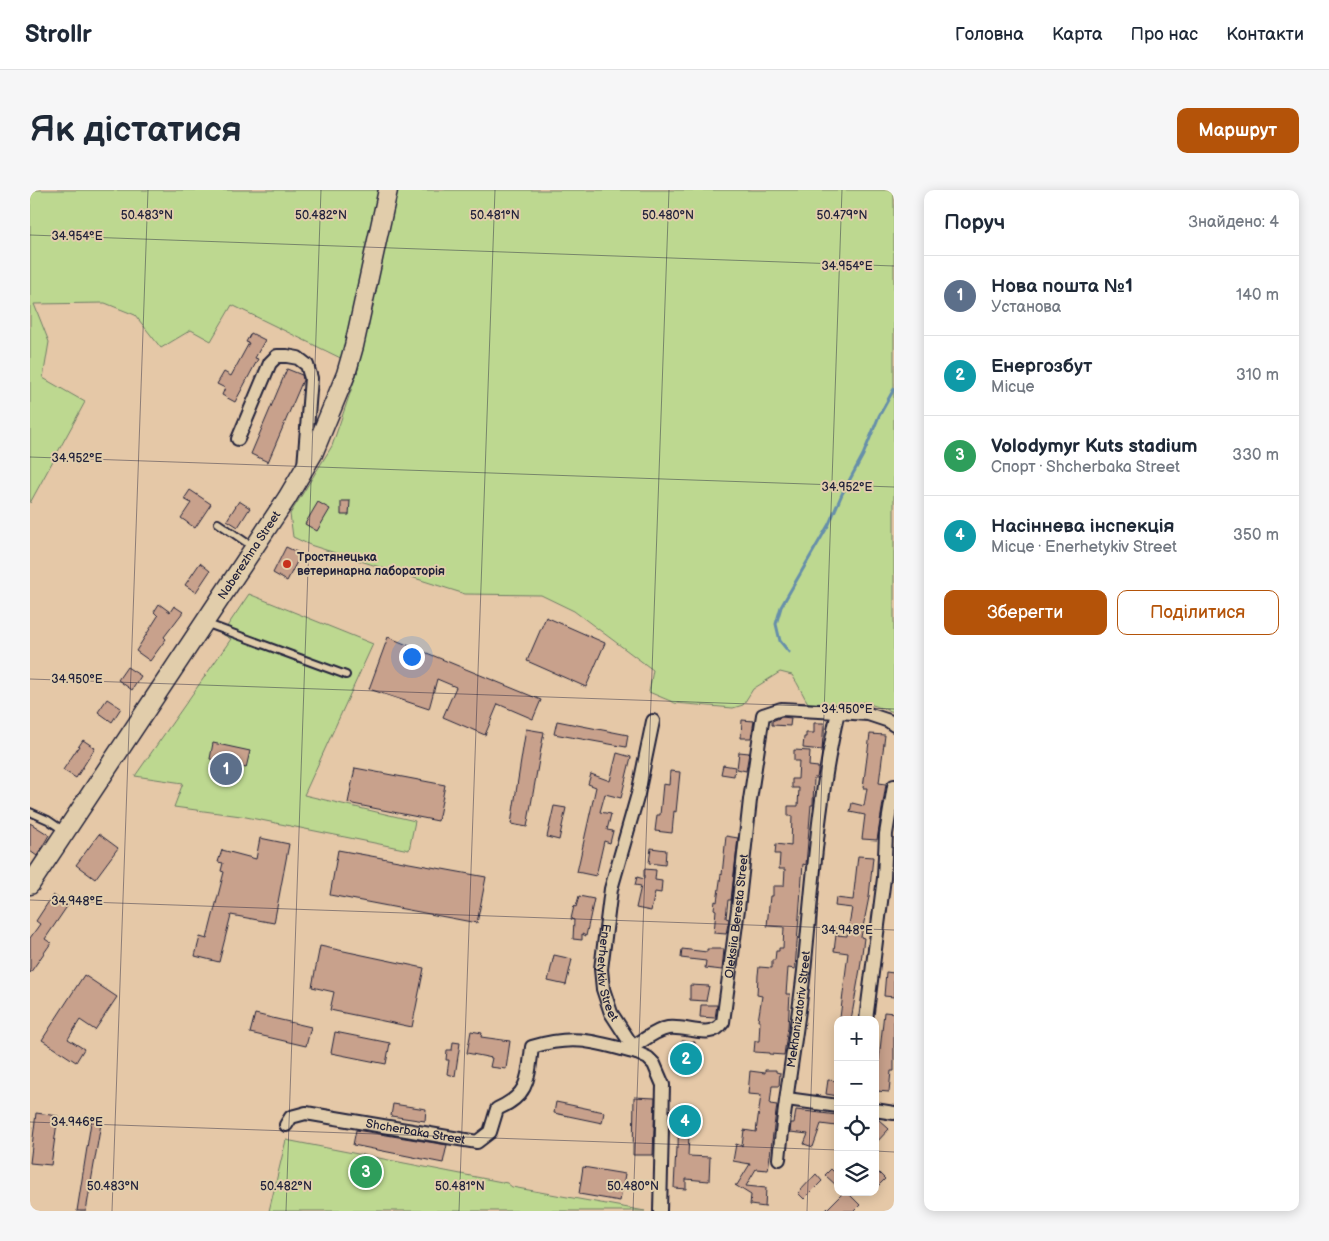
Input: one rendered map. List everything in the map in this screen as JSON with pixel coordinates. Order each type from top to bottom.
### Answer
[{"type":"main road","name":"Naberezhna Street","points":[[30,885],[304,471],[324,430],[346,374],[356,338],[388,190]]},
{"type":"street","points":[[238,439],[270,363],[277,356],[298,358],[307,365],[311,378],[304,471]]},
{"type":"street","name":"Oleksiia Beresta Street","points":[[635,1050],[647,1037],[669,1028],[710,1031],[719,1028],[723,1022],[750,800],[763,715],[781,709],[838,712]]},
{"type":"street","points":[[838,712],[868,714],[889,721],[894,725]]},
{"type":"street","name":"Mekhanizatoriv Street","points":[[779,1159],[800,1006],[813,869],[825,780],[838,712]]},
{"type":"street","name":"Enerhetykiv Street","points":[[653,721],[638,794],[612,886],[601,959],[603,989],[611,1013],[635,1050],[654,1064],[663,1085],[660,1211]]},
{"type":"street","points":[[867,1016],[884,878],[886,834],[894,786]]},
{"type":"street","name":"Shcherbaka Street","points":[[286,1124],[291,1117],[306,1112],[477,1142],[490,1132],[497,1109],[509,1104],[518,1097],[526,1085],[532,1048],[549,1042],[567,1040],[591,1041],[635,1050]]},
{"type":"street","points":[[787,1099],[834,1105]]},
{"type":"street","points":[[879,1111],[894,1113]]},
{"type":"lane","points":[[218,523],[254,547]]},
{"type":"lane","points":[[204,623],[346,675]]},
{"type":"lane","points":[[30,812],[48,820],[65,832]]},
{"type":"green space","points":[[30,190],[894,190],[894,712],[863,702],[857,708],[810,706],[792,675],[780,672],[753,689],[743,705],[733,708],[675,703],[649,692],[653,670],[574,611],[541,595],[465,594],[310,545],[293,537],[290,514],[332,446],[359,367],[232,305],[211,341],[191,330],[161,348],[135,315],[105,303],[34,304],[49,342],[43,378],[85,402],[30,503]]},
{"type":"green space","points":[[249,594],[373,644],[304,795],[415,821],[409,850],[241,816],[174,807],[183,783],[135,776],[231,639],[224,635],[228,625]]},
{"type":"green space","points":[[286,1140],[507,1183],[512,1187],[645,1211],[269,1211]]},
{"type":"building","points":[[251,333],[265,340],[255,358],[258,359],[235,402],[222,395],[225,388],[217,384],[224,372],[231,376],[249,343],[246,342]]},
{"type":"building","points":[[287,369],[302,375],[303,380],[268,462],[251,454]]},
{"type":"building","points":[[190,490],[211,504],[195,528],[181,518],[191,503],[184,499]]},
{"type":"building","points":[[239,501],[250,508],[238,527],[227,520]]},
{"type":"building","points":[[341,501],[350,501],[349,515],[341,515]]},
{"type":"building","points":[[318,502],[330,509],[317,531],[305,524]]},
{"type":"building","name":"Тростянецька ветеринарна лабораторія","points":[[286,547],[301,554],[287,581],[273,573]]},
{"type":"building","points":[[200,563],[210,571],[196,592],[185,585]]},
{"type":"building","points":[[159,604],[170,612],[174,606],[183,612],[164,637],[166,639],[150,661],[136,651],[158,616],[154,612]]},
{"type":"building","points":[[546,617],[605,643],[586,687],[527,661]]},
{"type":"building","points":[[388,637],[541,700],[533,719],[498,704],[485,735],[443,717],[456,687],[437,679],[429,709],[369,689]]},
{"type":"building","points":[[127,667],[141,676],[132,690],[118,680]]},
{"type":"building","points":[[107,699],[121,708],[112,722],[98,712]]},
{"type":"building","points":[[782,717],[791,718],[790,726],[772,725],[772,721]]},
{"type":"building","points":[[742,720],[754,721],[751,738],[741,738]]},
{"type":"building","points":[[557,721],[628,735],[626,747],[554,734]]},
{"type":"building","points":[[814,723],[824,723],[822,750],[803,748],[806,733],[814,733]]},
{"type":"building","points":[[526,729],[544,732],[527,827],[511,824]]},
{"type":"building","points":[[870,734],[885,735],[879,783],[886,784],[877,840],[862,839],[865,815],[850,812],[852,803],[864,806],[867,788],[863,788]]},
{"type":"building","points":[[83,740],[95,748],[76,778],[63,770]]},
{"type":"building","points":[[213,743],[250,751],[246,768],[210,759]]},
{"type":"building","points":[[794,750],[810,751],[809,766],[818,767],[818,771],[817,778],[814,778],[806,865],[803,864],[795,969],[788,968],[786,994],[790,994],[784,1055],[754,1052],[755,1041],[759,1041],[760,1021],[758,1021],[762,996],[757,995],[759,967],[772,968],[772,960],[775,960],[776,951],[779,951],[779,948],[783,948],[784,927],[767,926],[773,886],[784,886],[785,869],[779,869],[780,854],[775,854],[776,844],[791,846],[792,816],[788,816],[788,806],[798,806],[799,788],[792,788],[792,779],[798,779],[799,761],[794,761]]},
{"type":"building","points":[[739,752],[749,753],[746,771],[737,769]]},
{"type":"building","points":[[617,753],[631,757],[621,798],[605,794],[600,812],[611,814],[607,830],[613,831],[610,843],[604,841],[596,876],[577,872],[596,787],[588,784],[591,774],[610,781]]},
{"type":"building","points":[[723,765],[735,767],[734,776],[721,774]]},
{"type":"building","points":[[355,768],[445,785],[438,821],[348,803]]},
{"type":"building","points":[[670,771],[680,772],[672,833],[655,831],[657,815],[660,815],[663,784],[669,785]]},
{"type":"building","points":[[554,806],[566,808],[559,840],[547,837]]},
{"type":"building","points":[[30,823],[49,835],[37,856],[30,851]]},
{"type":"building","points":[[99,834],[118,848],[95,879],[76,865]]},
{"type":"building","points":[[726,836],[738,838],[731,900],[728,900],[726,918],[729,919],[726,934],[714,933],[716,910],[714,909],[722,875]]},
{"type":"building","points":[[260,838],[289,844],[274,923],[231,915],[219,962],[195,956],[200,937],[207,939],[224,872],[221,871],[223,863],[218,862],[222,850],[256,859]]},
{"type":"building","points":[[651,848],[666,850],[665,865],[649,863]]},
{"type":"building","points":[[338,850],[486,877],[477,923],[330,895]]},
{"type":"building","points":[[858,856],[873,857],[869,897],[861,937],[864,938],[860,969],[852,1016],[840,1016],[848,953],[834,951],[836,935],[847,936],[852,908],[835,906],[836,898],[853,900]]},
{"type":"building","points":[[644,869],[656,870],[655,880],[662,881],[661,893],[655,892],[651,911],[636,908],[641,886],[635,885],[637,877],[644,879]]},
{"type":"building","points":[[53,895],[68,905],[45,939],[51,943],[30,973],[30,938],[40,924],[36,921]]},
{"type":"building","points":[[579,896],[594,899],[586,936],[582,934],[582,940],[573,939],[574,920],[571,919]]},
{"type":"building","points":[[320,946],[424,968],[412,1027],[330,1010],[334,992],[312,987]]},
{"type":"building","points":[[682,949],[707,952],[707,949],[724,949],[722,970],[705,968],[706,961],[681,958]]},
{"type":"building","points":[[554,955],[572,959],[566,985],[548,981]]},
{"type":"building","points":[[886,972],[894,973],[894,997],[884,996]]},
{"type":"building","points":[[84,975],[117,997],[95,1030],[80,1020],[68,1039],[84,1049],[76,1062],[42,1040]]},
{"type":"building","points":[[690,985],[709,986],[706,1001],[690,1000]]},
{"type":"building","points":[[701,1005],[717,1005],[715,1018],[700,1017]]},
{"type":"building","points":[[884,1012],[894,1013],[894,1071],[891,1071],[889,1092],[879,1091],[879,1060]]},
{"type":"building","points":[[255,1014],[311,1027],[306,1046],[250,1033]]},
{"type":"building","points":[[471,1031],[482,1033],[481,1037],[510,1041],[506,1069],[490,1067],[492,1058],[467,1053]]},
{"type":"building","points":[[335,1032],[390,1043],[386,1064],[331,1053]]},
{"type":"building","points":[[682,1041],[695,1042],[694,1074],[680,1074],[681,1063],[677,1063],[677,1054],[681,1054]]},
{"type":"building","points":[[453,1042],[460,1043],[455,1076],[447,1074],[449,1060],[446,1060],[447,1050],[452,1050]]},
{"type":"building","points":[[765,1070],[776,1070],[776,1072],[780,1073],[779,1086],[772,1086],[770,1104],[777,1105],[768,1170],[756,1169],[746,1186],[766,1188],[765,1207],[750,1205],[751,1195],[735,1185],[737,1185],[750,1164],[733,1161],[736,1144],[742,1146],[744,1130],[756,1132],[761,1095],[748,1094],[750,1071],[765,1073]]},
{"type":"building","points":[[828,1080],[834,1081],[834,1095],[826,1094]]},
{"type":"building","points":[[634,1097],[655,1098],[653,1155],[633,1155]]},
{"type":"building","points":[[556,1102],[604,1112],[602,1123],[554,1113]]},
{"type":"building","points":[[393,1104],[426,1109],[425,1121],[391,1116]]},
{"type":"building","points":[[679,1104],[695,1105],[695,1134],[689,1134],[688,1156],[710,1157],[709,1181],[686,1179],[686,1189],[674,1188],[676,1148],[678,1148]]},
{"type":"building","points":[[796,1110],[834,1115],[834,1126],[821,1124],[813,1147],[804,1144],[808,1134],[790,1132],[791,1123],[794,1123]]},
{"type":"building","points":[[36,1113],[58,1116],[51,1165],[30,1163]]},
{"type":"building","points":[[92,1116],[102,1118],[86,1211],[77,1211]]},
{"type":"building","points":[[879,1120],[889,1129],[879,1140]]},
{"type":"building","points":[[356,1130],[447,1145],[443,1163],[353,1145]]},
{"type":"building","points":[[583,1167],[625,1174],[620,1201],[579,1194]]},
{"type":"building","points":[[831,1169],[834,1172],[834,1183],[825,1175]]},
{"type":"building","points":[[879,1173],[885,1179],[879,1185]]},
{"type":"building","points":[[816,1174],[822,1181],[804,1199],[798,1193]]},
{"type":"building","points":[[840,1196],[851,1196],[860,1205],[854,1211],[825,1211]]},
{"type":"waterway","points":[[789,652],[780,641],[776,624],[781,607],[829,524],[842,494],[863,455],[879,416],[894,389]]},
{"type":"place","name":"Тростянецька ветеринарна лабораторія","points":[[287,564]]},
{"type":"place","name":"Нова пошта №1","points":[[226,769]]},
{"type":"place","name":"Енергозбут","points":[[686,1059]]},
{"type":"place","name":"Насіннева інспекція","points":[[685,1121]]},
{"type":"place","name":"Volodymyr Kuts stadium","points":[[366,1172]]}]
